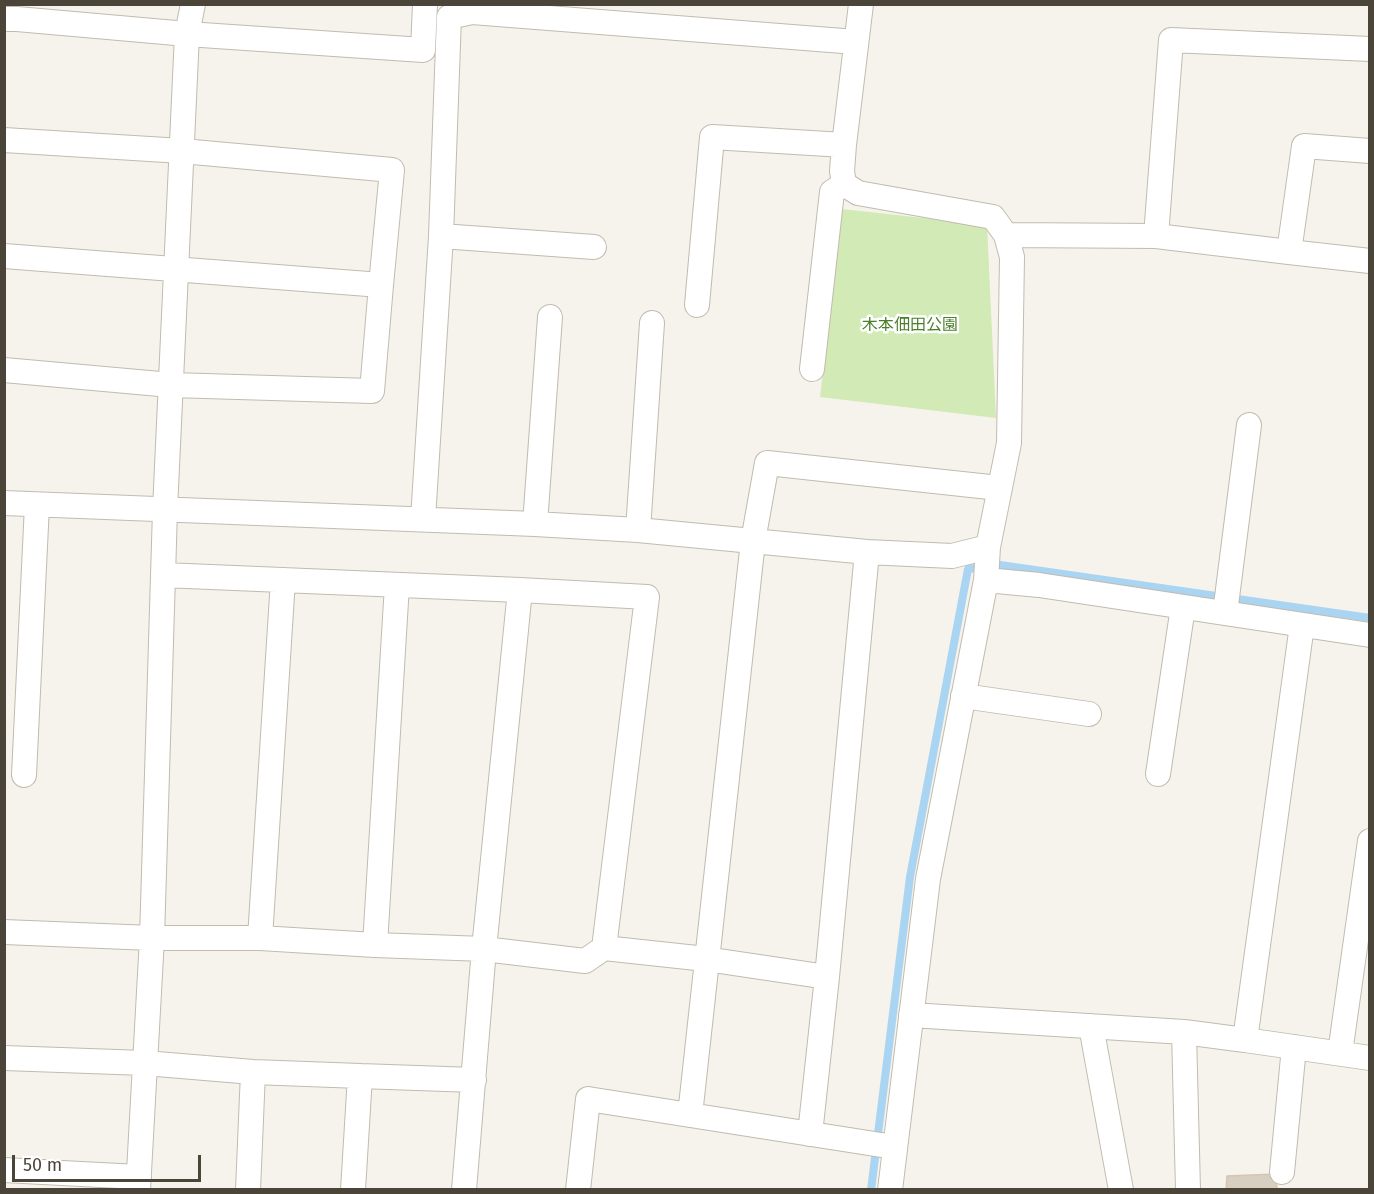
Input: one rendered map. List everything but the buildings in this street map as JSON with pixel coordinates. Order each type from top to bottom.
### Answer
[{"type":"street","points":[[4,1170],[138,1183],[152,938],[165,510],[176,268],[187,34],[193,4]]},
{"type":"street","points":[[4,19],[423,50],[425,4]]},
{"type":"street","points":[[861,4],[844,145],[842,171],[844,184],[858,193],[993,217],[1006,234],[1012,257],[1009,443],[928,879],[911,1015],[890,1147],[890,1190]]},
{"type":"street","points":[[423,519],[441,236],[449,17],[472,12],[856,42]]},
{"type":"street","points":[[1155,236],[1171,40],[1370,49]]},
{"type":"street","points":[[697,305],[712,137],[844,145]]},
{"type":"street","points":[[4,140],[392,170],[372,391],[171,385],[4,370]]},
{"type":"street","points":[[1289,252],[1304,146],[1370,151]]},
{"type":"street","points":[[812,369],[832,192],[844,184]]},
{"type":"street","points":[[1006,234],[1155,236],[1370,261]]},
{"type":"street","points":[[441,236],[594,247]]},
{"type":"street","points":[[4,256],[381,285]]},
{"type":"street","points":[[535,524],[550,317]]},
{"type":"street","points":[[638,530],[652,323]]},
{"type":"street","points":[[1227,598],[1249,424]]},
{"type":"street","points":[[690,1115],[753,541],[767,463],[999,488]]},
{"type":"street","points":[[4,503],[535,524],[638,530],[867,552],[952,556],[987,564],[1039,585],[1183,607],[1227,598],[1302,625],[1370,635]]},
{"type":"street","points":[[24,776],[37,505]]},
{"type":"street","points":[[810,1134],[867,552]]},
{"type":"street","points":[[163,575],[647,597],[604,948]]},
{"type":"street","points":[[260,938],[283,580]]},
{"type":"street","points":[[375,945],[397,585]]},
{"type":"street","points":[[464,1190],[484,949],[520,590]]},
{"type":"street","points":[[1158,774],[1183,607]]},
{"type":"street","points":[[1245,1040],[1302,625]]},
{"type":"street","points":[[963,696],[1089,714]]},
{"type":"street","points":[[1340,1053],[1370,841]]},
{"type":"street","points":[[4,932],[152,938],[260,938],[484,949],[585,961],[604,948],[706,959],[827,977]]},
{"type":"street","points":[[911,1015],[1184,1032],[1370,1058]]},
{"type":"street","points":[[1091,1026],[1120,1190]]},
{"type":"street","points":[[1184,1032],[1188,1190]]},
{"type":"street","points":[[1282,1172],[1294,1047]]},
{"type":"street","points":[[4,1058],[145,1063],[253,1072],[474,1080]]},
{"type":"street","points":[[248,1190],[253,1072]]},
{"type":"street","points":[[353,1190],[360,1076]]},
{"type":"street","points":[[578,1190],[588,1099],[890,1147]]},
{"type":"green space","name":"木本佃田公園","points":[[842,209],[987,225],[996,418],[820,397]]},
{"type":"waterway","points":[[871,1190],[910,877],[968,569],[1000,565],[1370,618]]}]
